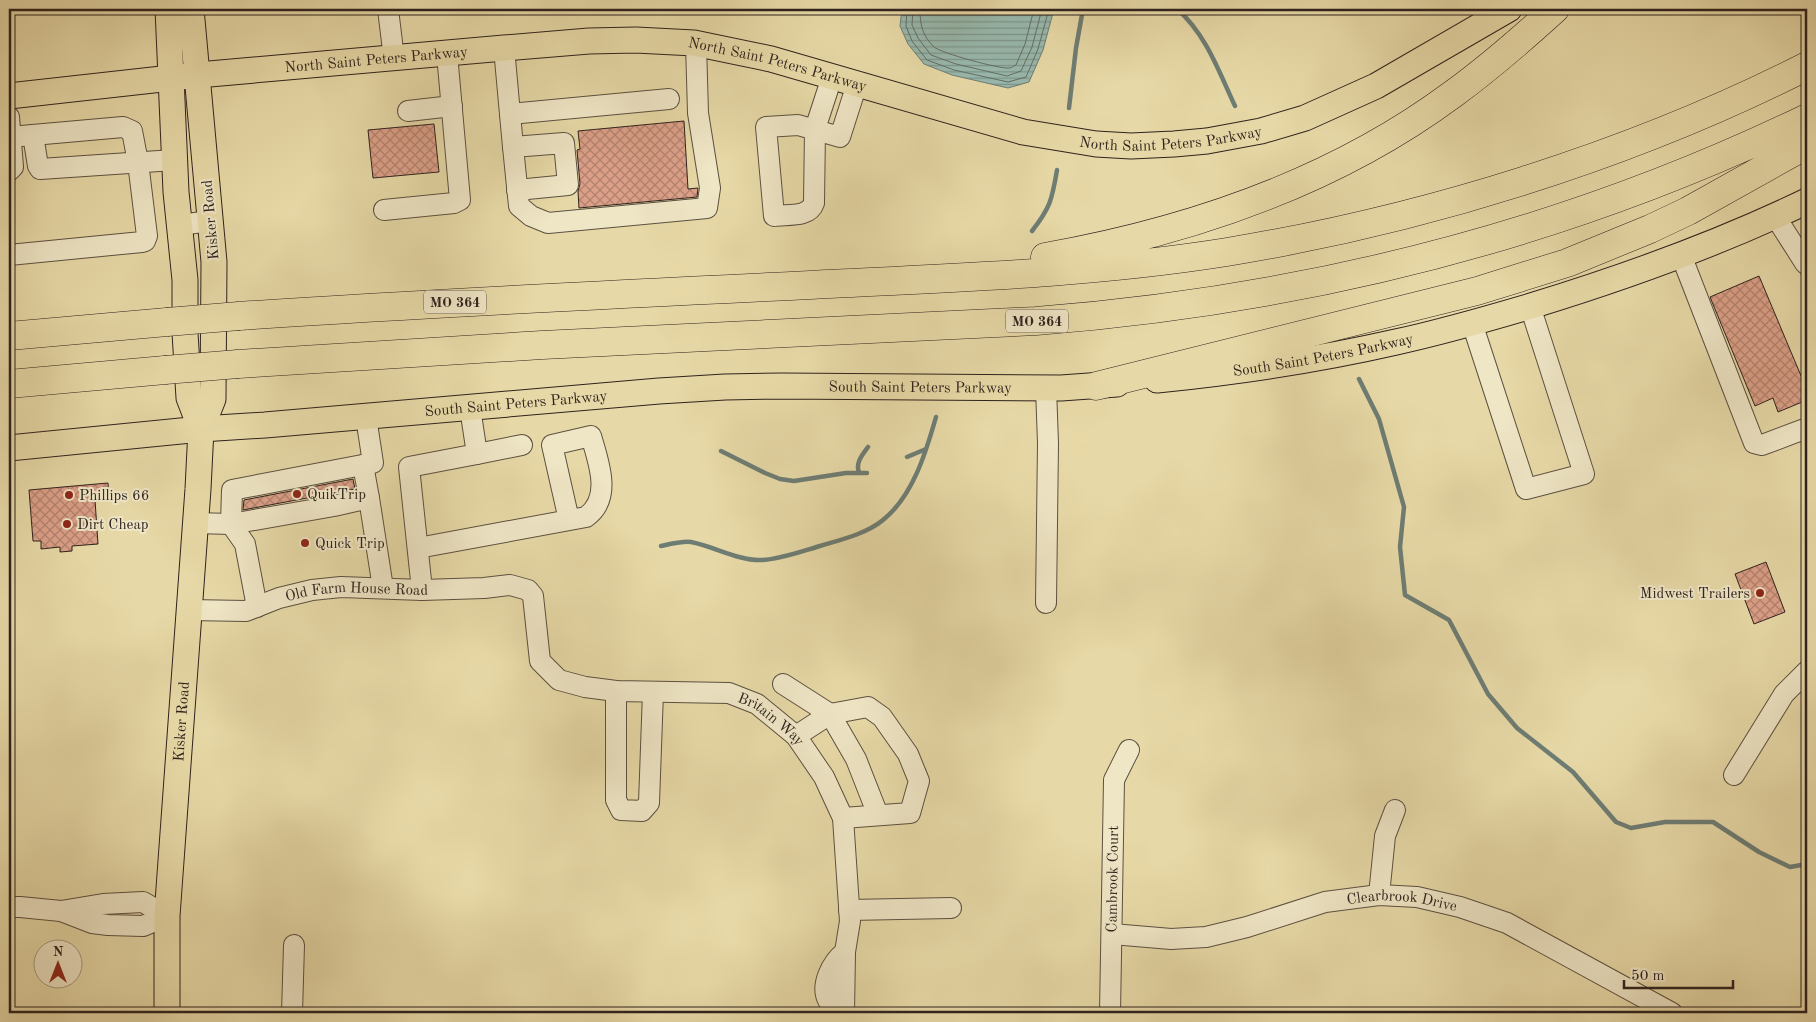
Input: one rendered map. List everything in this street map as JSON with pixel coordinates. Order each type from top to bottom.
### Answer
[{"type":"highway","points":[[926,279],[1066,254],[1144,236],[1260,200],[1309,180],[1403,128],[1453,95],[1516,44],[1555,9]]},
{"type":"highway","name":"MO 364","points":[[9,336],[239,316],[465,302],[1052,272],[1227,252],[1401,215],[1513,184],[1618,148],[1693,119],[1807,66]]},
{"type":"highway","name":"MO 364","points":[[9,384],[238,364],[532,345],[1036,321],[1105,316],[1182,306],[1346,277],[1429,258],[1514,233],[1682,174],[1764,140],[1807,118]]},
{"type":"highway","points":[[1096,386],[1477,291],[1567,263],[1642,233],[1766,168],[1807,143]]},
{"type":"main road","name":"Kisker Road","points":[[168,9],[174,160],[185,280],[185,333],[189,398],[201,429]]},
{"type":"main road","name":"Kisker Road","points":[[167,1013],[167,916],[190,610],[201,429],[213,399],[214,262],[191,9]]},
{"type":"main road","name":"North Saint Peters Parkway","points":[[9,96],[198,75],[589,41],[636,40],[696,44],[771,59],[1023,132],[1070,141],[1131,146],[1207,141],[1261,130],[1305,118],[1376,86],[1509,9]]},
{"type":"main road","name":"South Saint Peters Parkway","points":[[9,448],[201,429],[366,417],[659,391],[782,386],[1046,388],[1096,386],[1213,374],[1316,358],[1397,342],[1472,323],[1598,285],[1681,255],[1807,201]]},
{"type":"street","points":[[388,9],[394,59]]},
{"type":"street","points":[[504,48],[520,206],[531,216],[548,222],[707,208],[710,188],[698,113],[696,44]]},
{"type":"street","points":[[384,210],[454,203],[460,200],[448,54]]},
{"type":"street","points":[[832,76],[815,129],[814,203],[812,209],[807,213],[774,216],[766,127],[798,125],[815,129],[840,137],[857,84]]},
{"type":"street","points":[[510,114],[669,99]]},
{"type":"street","points":[[408,111],[452,106]]},
{"type":"street","points":[[9,171],[13,167],[10,127],[33,135],[123,127],[132,132],[147,231],[145,241],[9,255]]},
{"type":"street","points":[[33,135],[38,166],[40,168],[174,160]]},
{"type":"street","points":[[513,148],[564,143],[568,185],[517,190]]},
{"type":"street","points":[[1775,216],[1807,265]]},
{"type":"street","points":[[180,225],[210,221]]},
{"type":"street","points":[[1681,255],[1754,443],[1762,445],[1807,428]]},
{"type":"street","points":[[1472,323],[1526,488],[1584,474],[1530,306]]},
{"type":"street","points":[[1046,388],[1048,444],[1046,602]]},
{"type":"street","points":[[470,408],[477,454]]},
{"type":"street","points":[[256,607],[245,544],[231,524],[232,490],[373,463],[366,417]]},
{"type":"street","points":[[422,590],[409,468],[522,445]]},
{"type":"street","points":[[363,465],[383,588]]},
{"type":"street","points":[[194,523],[231,524],[369,498]]},
{"type":"street","points":[[418,548],[569,520]]},
{"type":"street","name":"Old Farm House Road","points":[[190,610],[246,611],[278,598],[312,590],[340,587],[422,590],[484,588],[510,585],[528,590]]},
{"type":"street","name":"Britain Way","points":[[528,590],[533,596],[540,661],[559,680],[585,687],[616,691],[729,693],[757,704],[796,736],[824,777],[843,818],[850,921],[845,952],[843,1013]]},
{"type":"street","points":[[1734,775],[1784,694],[1807,671]]},
{"type":"street","points":[[783,684],[830,714],[856,759],[878,815]]},
{"type":"street","points":[[616,691],[616,800],[621,810],[642,811],[649,803],[653,692]]},
{"type":"street","points":[[796,736],[830,714],[868,707],[882,718],[908,754],[919,781],[910,813],[843,818]]},
{"type":"street","name":"Cambrook Court","points":[[1110,1013],[1114,780],[1129,750]]},
{"type":"street","points":[[1379,895],[1385,836],[1395,810]]},
{"type":"street","name":"Clearbrook Drive","points":[[1112,934],[1171,940],[1206,937],[1247,927],[1325,902],[1379,895],[1418,897],[1460,907],[1507,923],[1672,1013]]},
{"type":"street","points":[[9,907],[20,906],[62,911],[92,923],[108,925],[143,926],[167,916]]},
{"type":"street","points":[[849,910],[951,908]]},
{"type":"street","points":[[292,1013],[294,944]]},
{"type":"water","points":[[902,9],[1054,9],[1043,50],[1029,82],[1008,88],[952,75],[924,64],[908,44],[900,26]]},
{"type":"building","points":[[684,121],[688,189],[698,188],[697,197],[579,208],[578,191],[580,184],[577,150],[580,149],[578,131]]},
{"type":"building","points":[[434,124],[439,172],[373,178],[368,130]]},
{"type":"building","points":[[1759,276],[1807,390],[1807,400],[1778,412],[1773,398],[1755,406],[1710,297]]},
{"type":"building","points":[[353,479],[355,489],[243,510],[244,500]]},
{"type":"building","points":[[108,483],[109,499],[95,500],[98,544],[72,546],[72,551],[60,552],[60,547],[41,549],[41,541],[33,541],[29,490]]},
{"type":"building","name":"Midwest Trailers","points":[[1766,562],[1785,612],[1754,624],[1735,574]]},
{"type":"waterway","points":[[1069,108],[1083,9]]},
{"type":"waterway","points":[[1177,9],[1204,42],[1235,106]]},
{"type":"waterway","points":[[1032,231],[1043,216],[1049,203],[1054,189],[1057,170]]},
{"type":"waterway","points":[[1359,379],[1379,419],[1404,507],[1400,547],[1405,595],[1449,620],[1488,694],[1517,728],[1573,772],[1616,822],[1631,828],[1665,822],[1713,822],[1759,852],[1790,867],[1807,864]]},
{"type":"waterway","points":[[661,546],[691,542],[735,556],[753,560],[768,560],[853,536],[869,529],[883,520],[903,499],[923,459],[936,417]]},
{"type":"waterway","points":[[859,472],[859,462],[868,447]]},
{"type":"waterway","points":[[907,457],[926,449]]},
{"type":"waterway","points":[[721,451],[780,479],[794,481],[846,473],[867,473]]},
{"type":"place","name":"QuikTrip","points":[[297,494]]},
{"type":"place","name":"Phillips 66","points":[[69,495]]},
{"type":"place","name":"Dirt Cheap","points":[[67,524]]},
{"type":"place","name":"Quick Trip","points":[[305,543]]},
{"type":"place","name":"Midwest Trailers","points":[[1760,593]]}]
